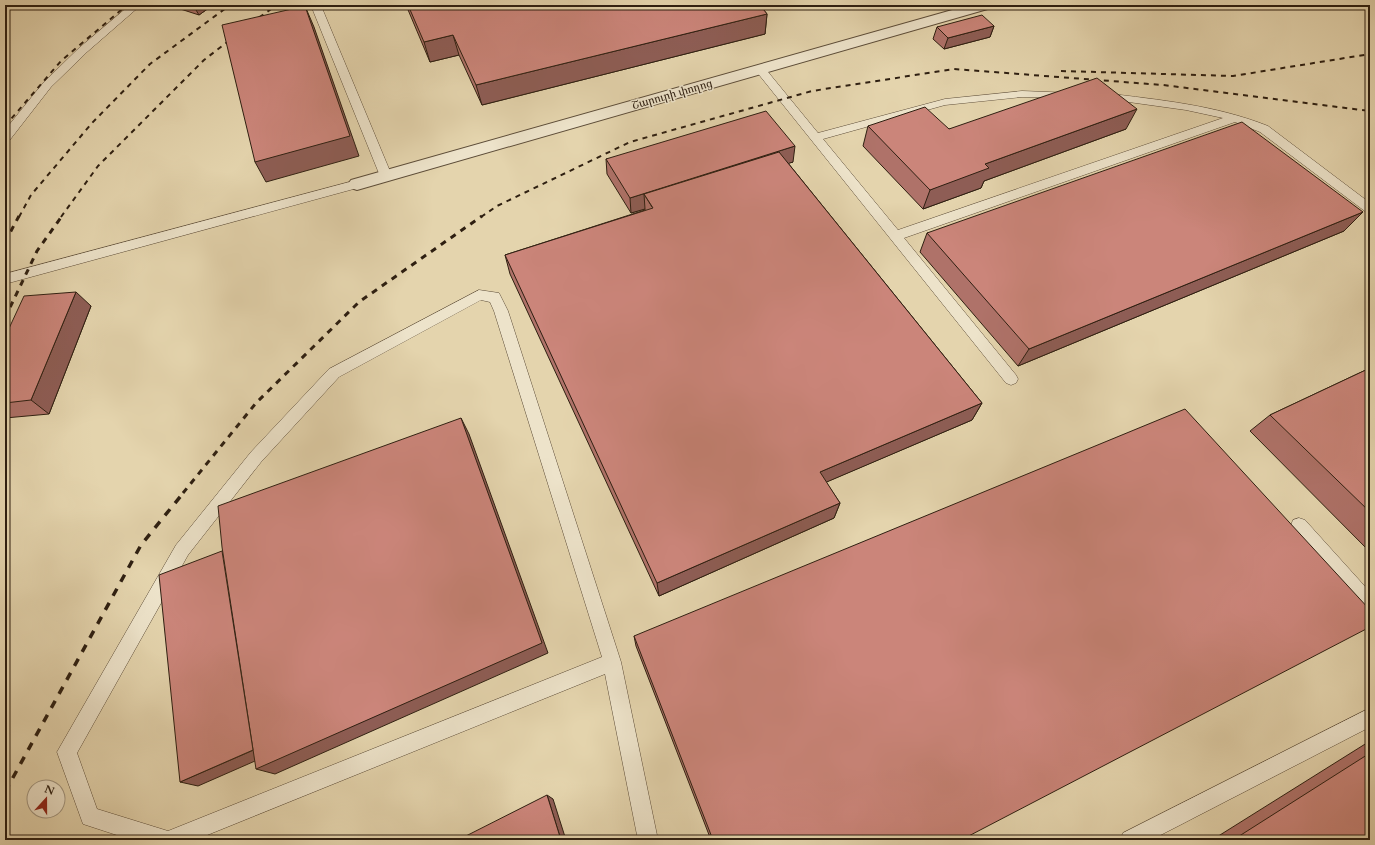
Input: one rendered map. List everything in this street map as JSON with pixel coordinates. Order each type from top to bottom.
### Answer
[{"type":"street","name":"Շարուրի փողոց","points":[[357,184],[986,5]]},
{"type":"lane","points":[[5,138],[47,85],[83,50],[136,5]]},
{"type":"lane","points":[[317,8],[386,176]]},
{"type":"lane","points":[[760,69],[1011,379]]},
{"type":"lane","points":[[815,137],[945,102],[1022,94],[1081,95]]},
{"type":"lane","points":[[1095,95],[1185,106],[1235,117],[1249,122],[1264,129],[1370,209]]},
{"type":"lane","points":[[895,236],[1235,117]]},
{"type":"lane","points":[[5,279],[357,184]]},
{"type":"lane","points":[[167,840],[90,817],[67,752],[174,563],[182,550],[256,457],[334,373],[479,295],[494,297],[501,311],[612,662],[648,840]]},
{"type":"lane","points":[[1299,525],[1370,605]]},
{"type":"lane","points":[[170,840],[612,662]]},
{"type":"lane","points":[[1130,840],[1370,716]]},
{"type":"building","points":[[408,5],[760,5],[767,14],[476,85],[453,35],[424,42]]},
{"type":"building","points":[[305,6],[350,136],[255,162],[222,25]]},
{"type":"building","points":[[982,15],[994,26],[948,38],[937,27]]},
{"type":"building","points":[[1097,78],[1137,109],[985,164],[989,168],[930,190],[868,126],[925,107],[949,129]]},
{"type":"building","points":[[766,111],[795,146],[630,198],[606,159]]},
{"type":"building","points":[[1242,122],[1363,212],[1029,349],[927,233]]},
{"type":"building","points":[[779,152],[982,403],[820,472],[840,503],[657,583],[505,255],[653,208],[644,194]]},
{"type":"building","points":[[76,292],[31,400],[5,403],[5,337],[24,296]]},
{"type":"building","points":[[1370,368],[1370,512],[1270,415]]},
{"type":"building","points":[[1185,409],[1370,610],[1370,627],[961,840],[713,840],[634,636]]},
{"type":"building","points":[[461,418],[542,643],[256,769],[222,547],[218,506]]},
{"type":"building","points":[[222,551],[253,750],[180,782],[159,575]]},
{"type":"building","points":[[1370,753],[1370,840],[1233,840]]},
{"type":"building","points":[[547,795],[561,840],[458,840]]},
{"type":"railway","points":[[5,126],[61,61],[127,5]]},
{"type":"railway","points":[[19,217],[31,195],[92,123],[150,64],[230,5]]},
{"type":"railway","points":[[251,23],[277,5]]},
{"type":"railway","points":[[61,217],[98,166],[204,60],[235,36]]},
{"type":"railway","points":[[1061,71],[1233,76],[1370,54]]},
{"type":"railway","points":[[481,217],[497,206],[630,142],[812,91],[954,69],[1163,85],[1370,111]]},
{"type":"railway","points":[[5,242],[19,216]]},
{"type":"railway","points":[[5,318],[37,251],[62,216]]},
{"type":"railway","points":[[183,493],[256,403],[359,302],[482,216]]},
{"type":"railway","points":[[5,792],[141,545],[184,492]]}]
